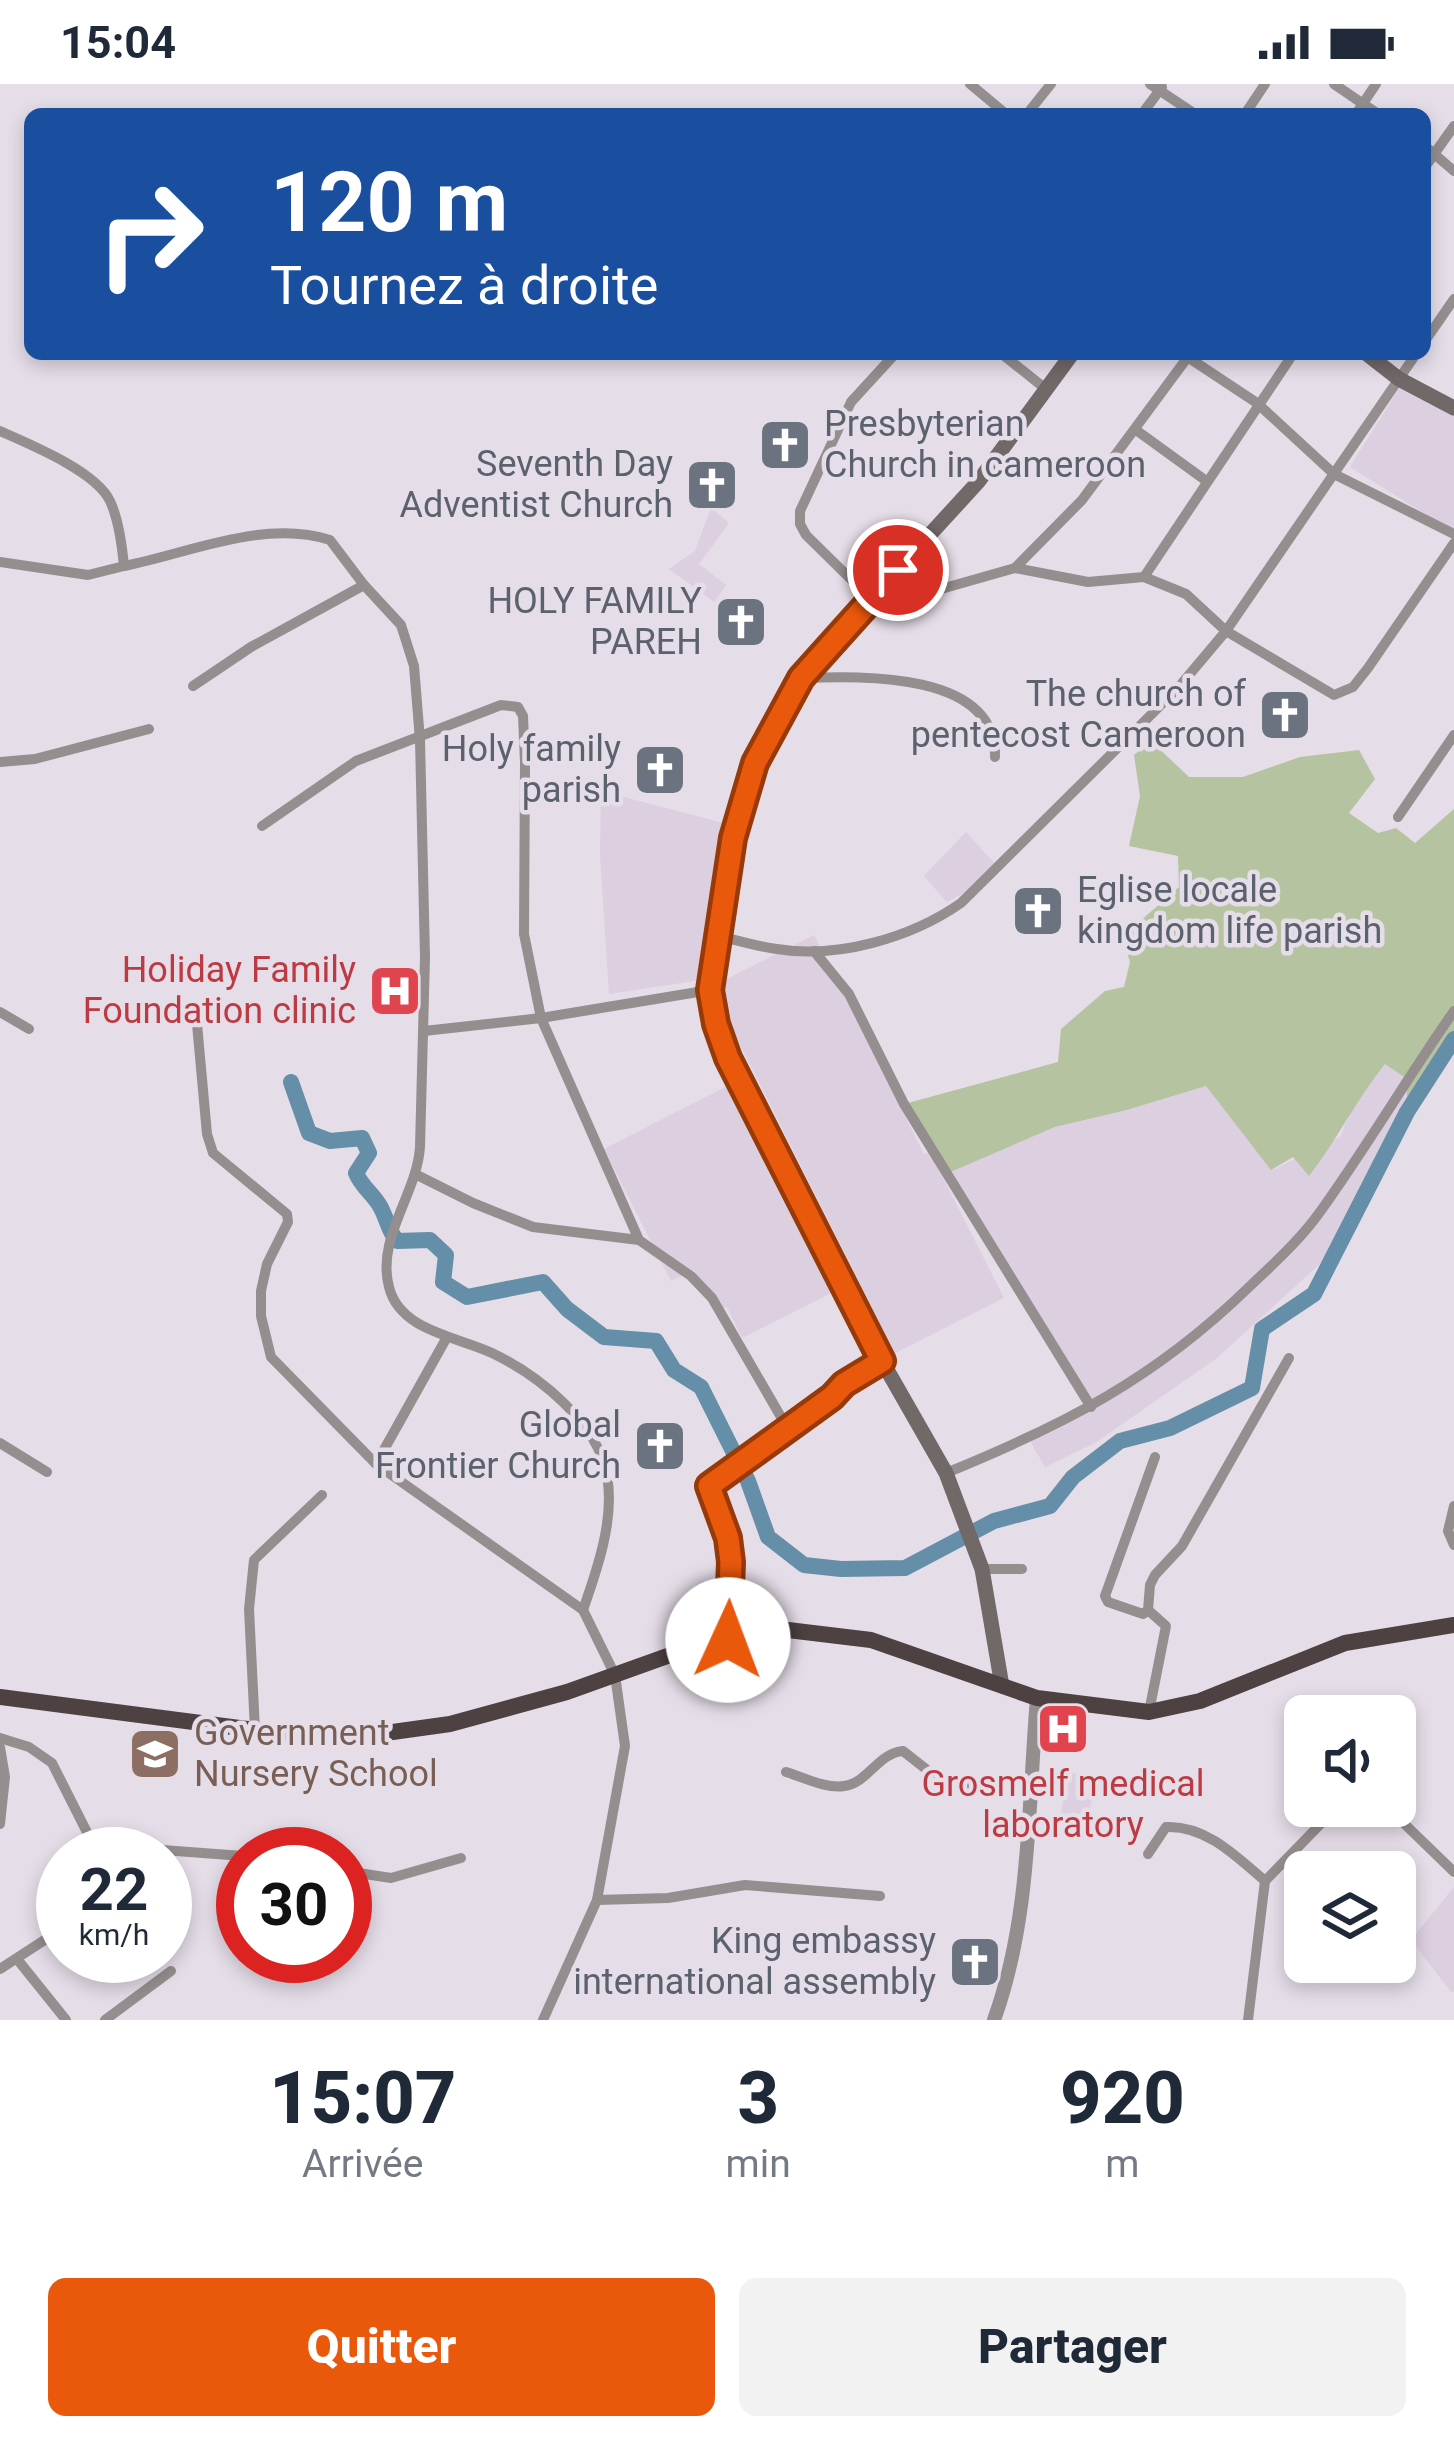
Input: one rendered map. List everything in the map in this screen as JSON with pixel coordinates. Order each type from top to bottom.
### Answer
[{"type":"highway","points":[[0,1697],[255,1730],[364,1736],[508,1709],[728,1640],[788,1630],[844,1635],[914,1652],[1037,1698],[1149,1712],[1200,1701],[1345,1642],[1454,1625]]},
{"type":"main road","points":[[1003,1686],[982,1569],[946,1473],[882,1361],[728,1058],[710,990],[733,838],[755,763],[801,678],[978,482],[1068,360]]},
{"type":"main road","points":[[1374,360],[1399,380],[1454,408]]},
{"type":"street","points":[[970,84],[999,108]]},
{"type":"street","points":[[1032,108],[1051,84]]},
{"type":"street","points":[[1334,84],[1359,108]]},
{"type":"street","points":[[1158,86],[1187,108]]},
{"type":"street","points":[[1431,149],[1454,126]]},
{"type":"street","points":[[1431,151],[1454,171]]},
{"type":"street","points":[[1431,332],[1454,299]]},
{"type":"street","points":[[890,360],[851,403],[800,512],[806,535],[871,599],[920,595],[1015,568],[1088,582],[1144,577],[1186,594],[1226,631],[1334,695],[1343,693],[1368,668],[1454,543]]},
{"type":"street","points":[[1010,360],[1047,390]]},
{"type":"street","points":[[1015,568],[1082,500],[1184,360]]},
{"type":"street","points":[[1194,360],[1257,404],[1334,474],[1454,534]]},
{"type":"street","points":[[1144,577],[1289,360]]},
{"type":"street","points":[[720,937],[777,950],[814,952],[901,933],[938,919],[961,903],[1178,688],[1226,631],[1412,360]]},
{"type":"street","points":[[1136,430],[1205,480]]},
{"type":"street","points":[[0,431],[57,459],[104,493],[111,502],[124,566]]},
{"type":"street","points":[[0,562],[88,575],[248,537],[296,533],[330,540],[401,625],[411,648],[420,740],[424,1031],[417,1174],[392,1235],[386,1272],[397,1308],[527,1374],[579,1421],[599,1452],[607,1473],[607,1510],[602,1547],[583,1610]]},
{"type":"street","points":[[193,686],[250,647],[364,586]]},
{"type":"street","points":[[801,678],[876,676],[967,702],[990,726],[994,757]]},
{"type":"street","points":[[262,826],[356,761],[501,705],[518,707],[523,716],[524,934],[541,1018],[639,1240]]},
{"type":"street","points":[[0,762],[35,759],[148,729]]},
{"type":"street","points":[[1398,818],[1454,735]]},
{"type":"street","points":[[814,952],[849,994],[904,1105],[1091,1407]]},
{"type":"street","points":[[424,1031],[541,1018],[710,990]]},
{"type":"street","points":[[946,1473],[1046,1432],[1169,1358],[1316,1218],[1454,1011]]},
{"type":"street","points":[[0,1012],[28,1029]]},
{"type":"street","points":[[197,1024],[207,1134],[213,1153],[287,1214],[261,1291],[261,1316],[271,1357],[376,1464],[583,1610],[616,1675],[625,1745],[597,1900],[543,2020]]},
{"type":"street","points":[[417,1174],[473,1204],[533,1227],[639,1240],[692,1276],[712,1298],[788,1429]]},
{"type":"street","points":[[376,1464],[447,1337]]},
{"type":"street","points":[[1148,1610],[1155,1575],[1181,1546],[1289,1358]]},
{"type":"street","points":[[728,1640],[731,1562],[728,1538],[709,1486],[844,1384],[882,1361]]},
{"type":"street","points":[[0,1443],[47,1472]]},
{"type":"street","points":[[1148,1610],[1143,1613],[1108,1602],[1105,1596],[1156,1457]]},
{"type":"street","points":[[255,1730],[249,1594],[254,1560],[322,1496]]},
{"type":"street","points":[[1454,1506],[1448,1531],[1454,1545]]},
{"type":"street","points":[[982,1569],[1022,1569]]},
{"type":"street","points":[[1148,1610],[1166,1626],[1149,1712]]},
{"type":"street","points":[[994,2020],[1015,1950],[1037,1698]]},
{"type":"street","points":[[0,1824],[5,1777],[0,1743],[29,1747],[52,1762],[86,1827]]},
{"type":"street","points":[[786,1772],[842,1787],[889,1753],[903,1751],[945,1784],[1029,1792]]},
{"type":"street","points":[[1148,1854],[1166,1827],[1176,1826],[1211,1839],[1265,1881]]},
{"type":"street","points":[[1248,2020],[1265,1881],[1317,1827]]},
{"type":"street","points":[[1408,1827],[1454,1872]]},
{"type":"street","points":[[372,1875],[391,1878],[461,1858]]},
{"type":"street","points":[[597,1900],[668,1898],[745,1885],[880,1896]]},
{"type":"street","points":[[0,1969],[36,1946]]},
{"type":"street","points":[[17,1959],[66,2020]]},
{"type":"street","points":[[105,2020],[155,1983]]},
{"type":"shaded area","points":[[1403,382],[1454,414],[1454,532],[1350,467]]},
{"type":"shaded area","points":[[711,508],[729,523],[699,564],[726,585],[714,602],[669,569],[695,551]]},
{"type":"shaded area","points":[[601,791],[727,824],[701,980],[609,994]]},
{"type":"shaded area","points":[[966,832],[994,863],[966,892],[947,902],[924,876]]},
{"type":"shaded area","points":[[814,935],[924,1154],[930,1152],[1004,1298],[895,1353],[711,987]]},
{"type":"shaded area","points":[[1386,1063],[1407,1079],[1407,1112],[1335,1250],[1217,1358],[1095,1443],[1045,1467],[1029,1439],[1090,1408],[946,1174],[1055,1127],[1206,1086],[1272,1170],[1340,1137],[1355,1102]]},
{"type":"shaded area","points":[[733,1083],[837,1290],[742,1338],[727,1307],[715,1312],[694,1270],[671,1281],[604,1149]]},
{"type":"shaded area","points":[[1068,1771],[1097,1781],[1085,1827],[1060,1821]]},
{"type":"shaded area","points":[[1454,1887],[1452,1993],[1416,1946],[1416,1934]]},
{"type":"green space","points":[[1151,741],[1189,777],[1243,777],[1300,757],[1359,750],[1375,779],[1349,813],[1378,833],[1396,828],[1415,843],[1454,809],[1454,1039],[1407,1112],[1407,1079],[1385,1064],[1309,1176],[1293,1157],[1271,1170],[1206,1086],[1055,1127],[946,1174],[904,1104],[1058,1062],[1061,1029],[1105,991],[1124,987],[1130,962],[1122,937],[1179,887],[1178,856],[1129,846],[1140,796],[1134,755]]},
{"type":"waterway","points":[[291,1082],[309,1133],[330,1141],[362,1138],[369,1153],[356,1173],[397,1241],[430,1240],[446,1255],[443,1282],[467,1297],[543,1282],[567,1309],[604,1337],[656,1341],[674,1370],[701,1387],[748,1481],[768,1537],[804,1565],[905,1568],[994,1521],[1050,1506],[1073,1477],[1120,1441],[1170,1428],[1252,1388],[1262,1329],[1314,1294],[1407,1112],[1454,1039]]},
{"type":"place","name":"Presbyterian Church in cameroon","points":[[785,445]]},
{"type":"place","name":"Seventh Day Adventist Church","points":[[712,485]]},
{"type":"place","name":"HOLY FAMILY PAREH","points":[[741,622]]},
{"type":"place","name":"The church of pentecost Cameroon","points":[[1285,715]]},
{"type":"place","name":"Holy family parish","points":[[660,770]]},
{"type":"place","name":"Eglise locale kingdom life parish","points":[[1038,911]]},
{"type":"place","name":"Holiday Family Foundation clinic","points":[[395,991]]},
{"type":"place","name":"Global Frontier Church","points":[[660,1446]]},
{"type":"place","name":"Grosmelf medical laboratory","points":[[1063,1729]]},
{"type":"place","name":"Government Nursery School","points":[[155,1754]]},
{"type":"place","name":"King embassy international assembly","points":[[975,1962]]},
{"type":"route","points":[[728,1640],[731,1562],[728,1538],[709,1486],[844,1384],[882,1361],[750,1103],[716,1024],[710,990],[733,838],[755,763],[778,714],[814,661],[898,570]]}]
